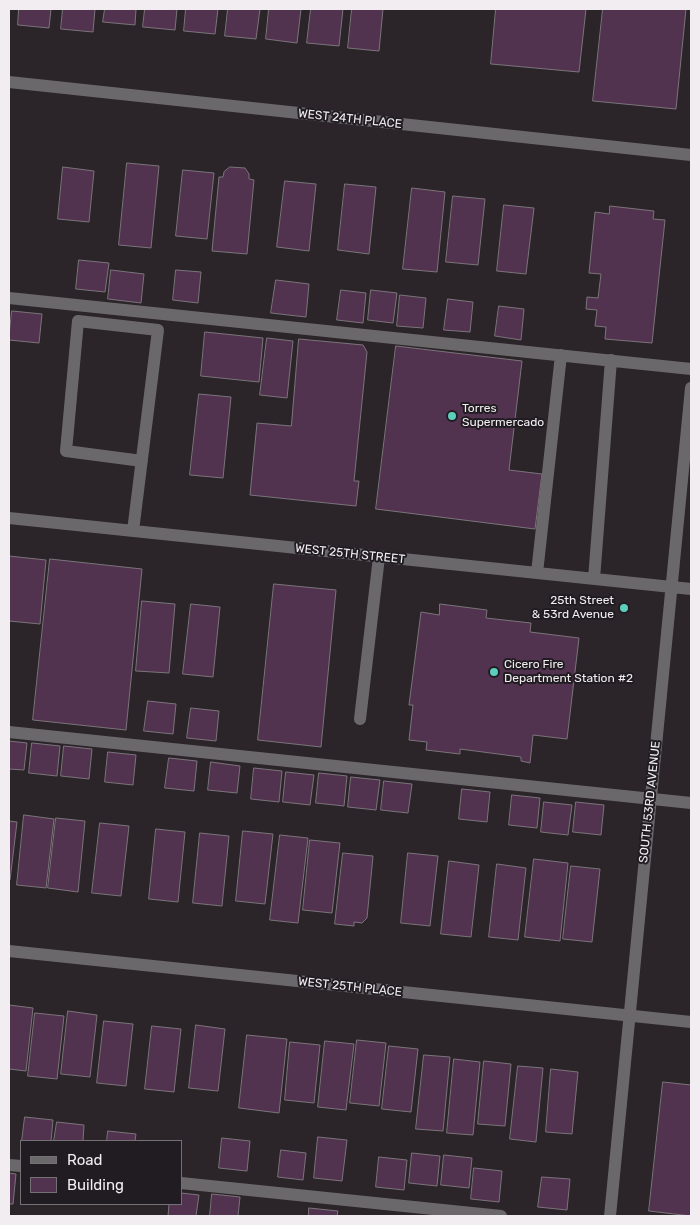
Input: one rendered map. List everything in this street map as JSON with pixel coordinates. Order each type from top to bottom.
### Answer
[{"type":"street","name":"WEST 24TH PLACE","points":[[9,82],[691,155]]},
{"type":"street","points":[[9,298],[691,368]]},
{"type":"street","points":[[133,531],[142,461],[158,330],[78,321],[66,451],[142,461]]},
{"type":"street","points":[[537,573],[561,355]]},
{"type":"street","points":[[594,579],[611,360]]},
{"type":"street","name":"SOUTH 53RD AVENUE","points":[[610,1216],[671,587],[686,492],[691,388]]},
{"type":"street","name":"WEST 25TH STREET","points":[[9,518],[691,589]]},
{"type":"street","points":[[360,719],[379,557]]},
{"type":"street","points":[[9,732],[691,803]]},
{"type":"street","name":"WEST 25TH PLACE","points":[[9,951],[691,1022]]},
{"type":"street","points":[[182,1183],[501,1216]]},
{"type":"building","points":[[19,9],[51,9],[49,28],[18,25]]},
{"type":"building","points":[[63,9],[95,9],[93,32],[61,29]]},
{"type":"building","points":[[105,9],[136,9],[135,25],[103,22]]},
{"type":"building","points":[[145,9],[177,9],[175,30],[143,27]]},
{"type":"building","points":[[186,9],[218,9],[215,34],[184,31]]},
{"type":"building","points":[[228,9],[260,9],[256,39],[225,36]]},
{"type":"building","points":[[269,9],[301,9],[297,43],[266,39]]},
{"type":"building","points":[[311,9],[343,9],[339,46],[307,43]]},
{"type":"building","points":[[352,9],[383,9],[379,51],[348,48]]},
{"type":"building","points":[[496,9],[586,9],[579,72],[491,64]]},
{"type":"building","points":[[603,9],[686,9],[676,109],[593,101]]},
{"type":"building","points":[[127,163],[159,166],[151,248],[119,245]]},
{"type":"building","points":[[63,167],[94,171],[89,222],[58,219]]},
{"type":"building","points":[[230,167],[245,168],[249,174],[249,179],[254,180],[247,254],[212,251],[219,177],[223,177],[224,172]]},
{"type":"building","points":[[183,170],[214,173],[207,239],[176,236]]},
{"type":"building","points":[[285,181],[316,184],[309,251],[277,247]]},
{"type":"building","points":[[345,184],[376,187],[369,254],[338,250]]},
{"type":"building","points":[[412,188],[445,192],[437,272],[403,269]]},
{"type":"building","points":[[453,196],[485,199],[478,265],[446,262]]},
{"type":"building","points":[[504,205],[534,208],[526,274],[497,271]]},
{"type":"building","points":[[610,206],[654,211],[653,219],[665,220],[652,343],[605,339],[606,327],[595,326],[597,310],[586,309],[587,297],[598,298],[601,274],[589,273],[595,212],[609,214]]},
{"type":"building","points":[[79,260],[109,263],[105,292],[76,289]]},
{"type":"building","points":[[111,270],[144,274],[141,303],[108,299]]},
{"type":"building","points":[[176,270],[201,272],[198,303],[173,300]]},
{"type":"building","points":[[276,280],[309,284],[306,317],[271,313]]},
{"type":"building","points":[[341,290],[366,293],[363,323],[337,320]]},
{"type":"building","points":[[371,290],[397,293],[393,323],[368,320]]},
{"type":"building","points":[[400,295],[426,298],[423,328],[397,326]]},
{"type":"building","points":[[448,299],[473,302],[470,332],[444,330]]},
{"type":"building","points":[[499,306],[524,309],[521,340],[495,336]]},
{"type":"building","points":[[12,311],[42,314],[39,343],[9,340]]},
{"type":"building","points":[[205,332],[263,338],[259,382],[201,376]]},
{"type":"building","points":[[267,338],[293,341],[287,398],[260,395]]},
{"type":"building","points":[[299,339],[363,345],[367,352],[354,481],[359,481],[356,506],[250,495],[257,423],[291,426]]},
{"type":"building","name":"Torres Supermercado","points":[[396,346],[522,361],[509,470],[542,474],[535,529],[376,509]]},
{"type":"building","points":[[199,394],[231,397],[223,478],[190,475]]},
{"type":"building","points":[[9,556],[46,560],[40,624],[9,621]]},
{"type":"building","points":[[50,559],[142,569],[126,730],[33,720]]},
{"type":"building","points":[[274,584],[336,590],[321,747],[258,740]]},
{"type":"building","points":[[142,601],[175,604],[169,673],[136,671]]},
{"type":"building","points":[[191,604],[220,607],[213,677],[183,674]]},
{"type":"building","name":"Cicero Fire Department Station #2","points":[[440,604],[487,610],[486,618],[531,623],[530,632],[579,638],[567,739],[533,735],[530,763],[521,761],[521,757],[460,749],[460,754],[426,750],[427,742],[409,740],[413,705],[409,705],[421,612],[439,615]]},
{"type":"building","points":[[148,701],[176,704],[173,734],[144,731]]},
{"type":"building","points":[[191,708],[219,711],[216,741],[187,738]]},
{"type":"building","points":[[9,741],[27,743],[24,770],[9,769]]},
{"type":"building","points":[[32,743],[60,746],[57,776],[29,773]]},
{"type":"building","points":[[64,746],[92,749],[89,779],[61,776]]},
{"type":"building","points":[[108,752],[136,755],[133,785],[105,782]]},
{"type":"building","points":[[169,758],[197,761],[194,791],[165,788]]},
{"type":"building","points":[[211,762],[240,766],[237,793],[208,790]]},
{"type":"building","points":[[254,768],[282,771],[279,802],[251,799]]},
{"type":"building","points":[[286,772],[314,775],[310,805],[283,802]]},
{"type":"building","points":[[319,773],[347,776],[344,806],[316,803]]},
{"type":"building","points":[[351,777],[380,780],[376,810],[348,807]]},
{"type":"building","points":[[384,781],[412,784],[408,813],[381,810]]},
{"type":"building","points":[[462,789],[490,792],[487,822],[459,819]]},
{"type":"building","points":[[512,795],[540,798],[537,828],[509,825]]},
{"type":"building","points":[[544,802],[572,805],[568,835],[541,832]]},
{"type":"building","points":[[576,802],[604,805],[601,835],[573,832]]},
{"type":"building","points":[[24,815],[54,819],[46,888],[17,885]]},
{"type":"building","points":[[56,818],[85,821],[78,892],[48,888]]},
{"type":"building","points":[[9,821],[17,822],[10,880],[9,880]]},
{"type":"building","points":[[100,823],[129,826],[121,896],[92,893]]},
{"type":"building","points":[[156,829],[185,832],[178,902],[149,899]]},
{"type":"building","points":[[243,831],[273,834],[265,904],[236,901]]},
{"type":"building","points":[[200,833],[229,836],[222,906],[193,903]]},
{"type":"building","points":[[280,835],[308,838],[298,923],[270,920]]},
{"type":"building","points":[[310,840],[340,843],[332,913],[303,910]]},
{"type":"building","points":[[343,853],[373,856],[367,918],[362,923],[354,922],[354,926],[335,924]]},
{"type":"building","points":[[408,853],[438,856],[430,926],[401,923]]},
{"type":"building","points":[[534,859],[568,863],[560,941],[525,937]]},
{"type":"building","points":[[449,861],[479,865],[471,937],[441,934]]},
{"type":"building","points":[[497,864],[526,868],[518,940],[489,937]]},
{"type":"building","points":[[571,866],[600,869],[592,942],[563,939]]},
{"type":"building","points":[[9,1005],[33,1008],[26,1071],[9,1069]]},
{"type":"building","points":[[68,1011],[97,1015],[90,1077],[61,1074]]},
{"type":"building","points":[[35,1013],[64,1016],[57,1079],[28,1076]]},
{"type":"building","points":[[104,1021],[133,1024],[126,1086],[97,1083]]},
{"type":"building","points":[[196,1025],[225,1029],[218,1091],[189,1088]]},
{"type":"building","points":[[152,1026],[181,1029],[174,1092],[145,1089]]},
{"type":"building","points":[[247,1035],[287,1039],[279,1113],[239,1108]]},
{"type":"building","points":[[357,1040],[386,1043],[379,1106],[350,1103]]},
{"type":"building","points":[[325,1041],[354,1044],[346,1110],[318,1107]]},
{"type":"building","points":[[290,1042],[320,1045],[314,1103],[285,1100]]},
{"type":"building","points":[[389,1046],[418,1049],[411,1112],[382,1109]]},
{"type":"building","points":[[424,1055],[450,1057],[443,1131],[416,1129]]},
{"type":"building","points":[[454,1059],[480,1062],[473,1135],[447,1133]]},
{"type":"building","points":[[484,1061],[511,1064],[505,1126],[478,1124]]},
{"type":"building","points":[[518,1066],[543,1068],[536,1142],[510,1139]]},
{"type":"building","points":[[551,1069],[578,1072],[572,1134],[546,1132]]},
{"type":"building","points":[[663,1082],[691,1085],[691,1216],[649,1211]]},
{"type":"building","points":[[25,1117],[53,1120],[51,1140],[22,1140]]},
{"type":"building","points":[[57,1122],[84,1125],[83,1140],[54,1140]]},
{"type":"building","points":[[108,1131],[136,1134],[135,1140],[107,1140]]},
{"type":"building","points":[[318,1137],[347,1140],[342,1181],[314,1178]]},
{"type":"building","points":[[222,1138],[250,1141],[247,1171],[219,1168]]},
{"type":"building","points":[[281,1150],[306,1153],[303,1180],[278,1177]]},
{"type":"building","points":[[412,1153],[440,1156],[437,1186],[409,1183]]},
{"type":"building","points":[[444,1155],[472,1158],[469,1188],[441,1185]]},
{"type":"building","points":[[379,1157],[407,1160],[404,1190],[376,1187]]},
{"type":"building","points":[[474,1168],[502,1171],[499,1202],[471,1199]]},
{"type":"building","points":[[9,1173],[16,1174],[13,1204],[9,1204]]},
{"type":"building","points":[[542,1177],[570,1179],[567,1210],[538,1207]]},
{"type":"building","points":[[182,1193],[199,1195],[196,1216],[168,1216],[169,1205],[182,1205]]},
{"type":"building","points":[[212,1194],[240,1197],[238,1216],[210,1216]]},
{"type":"building","points":[[309,1208],[338,1211],[337,1216],[309,1216]]},
{"type":"place","name":"Torres Supermercado","points":[[452,416]]},
{"type":"place","name":"25th Street & 53rd Avenue","points":[[624,608]]},
{"type":"place","name":"Cicero Fire Department Station #2","points":[[494,672]]}]
